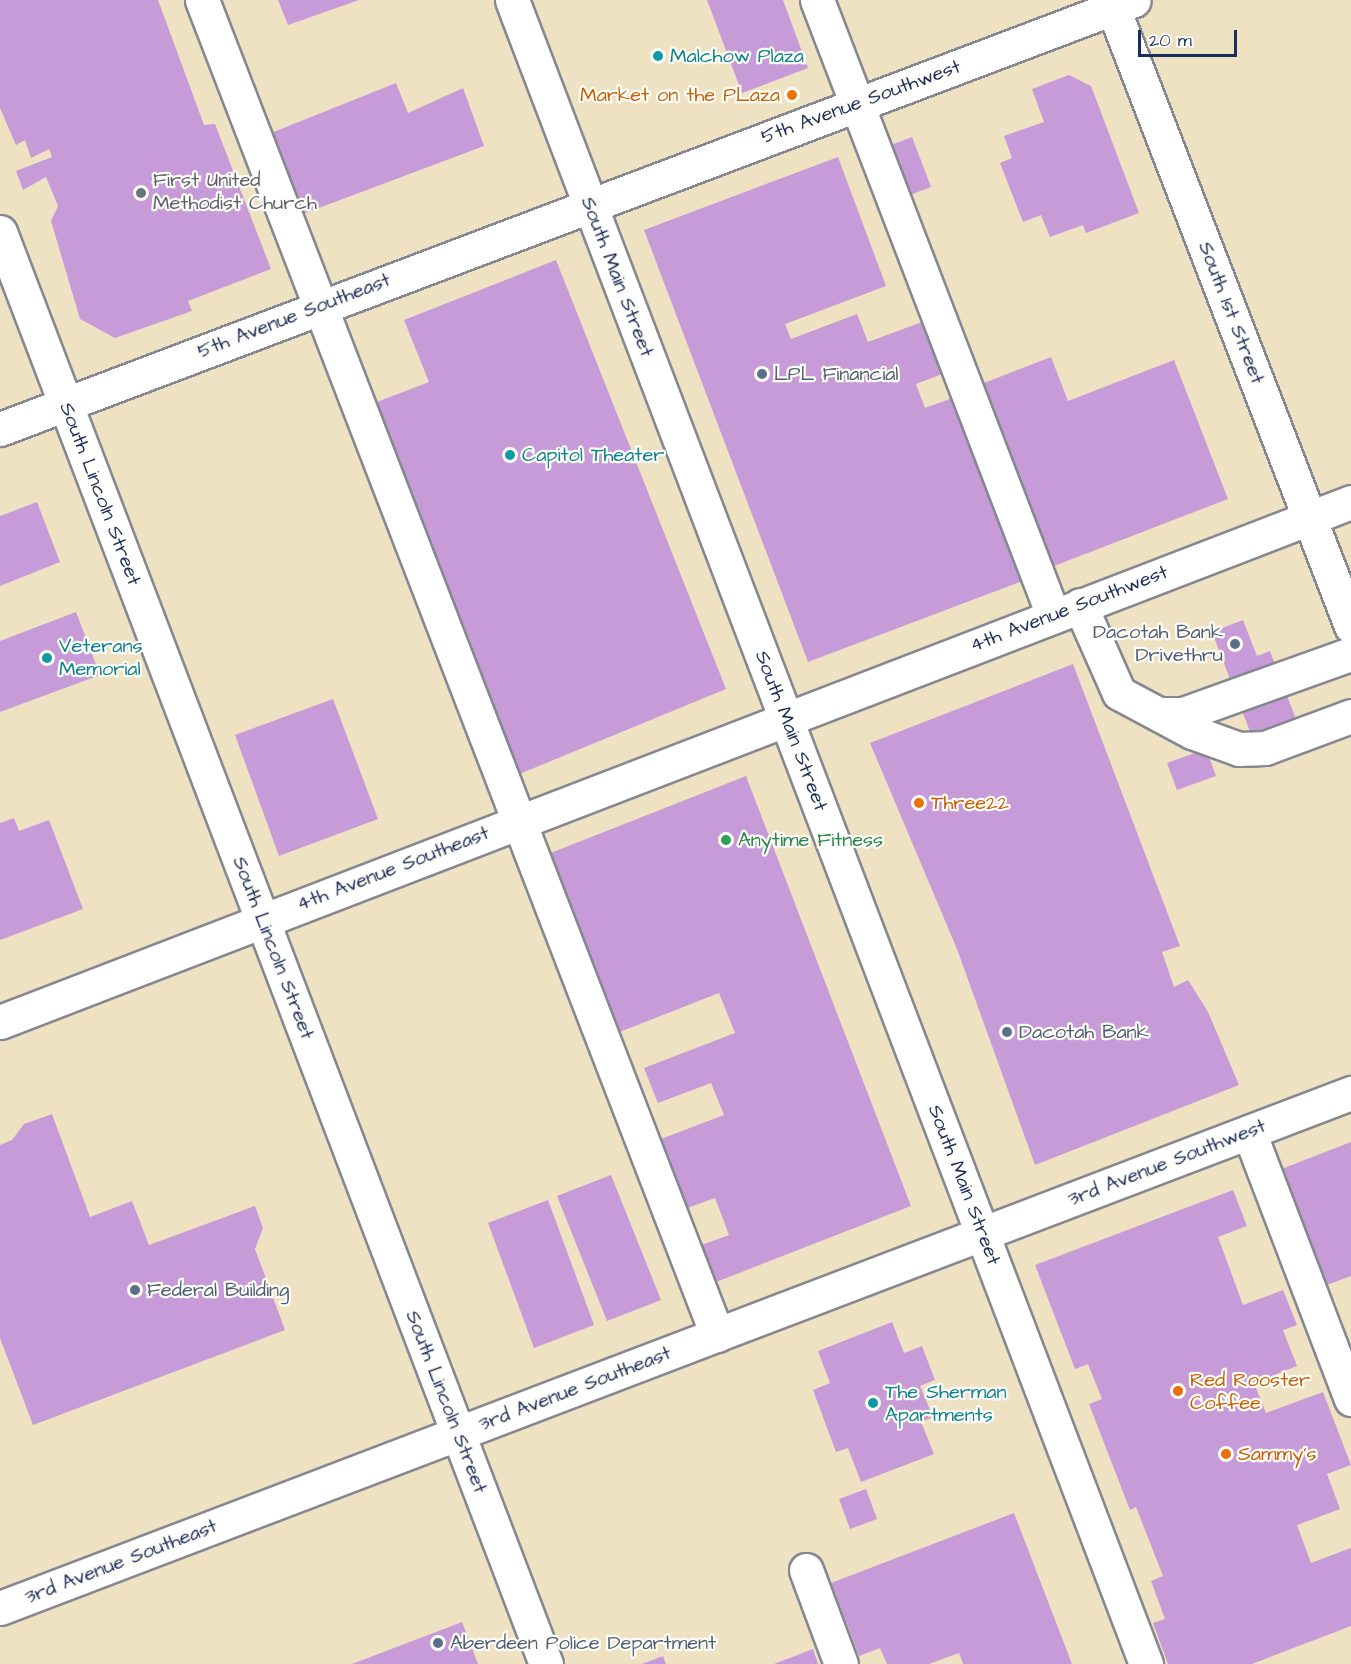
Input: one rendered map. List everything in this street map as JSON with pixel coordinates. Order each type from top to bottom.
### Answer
[{"type":"street","points":[[202,0],[520,819],[717,1335]]},
{"type":"street","name":"South Main Street","points":[[512,0],[1146,1664]]},
{"type":"street","points":[[817,0],[856,103],[1067,610],[1119,693],[1159,714],[1239,749],[1264,748],[1351,716]]},
{"type":"street","name":"5th Avenue Southwest","points":[[589,203],[1119,3]]},
{"type":"street","name":"South 1st Street","points":[[1119,3],[1351,626]]},
{"type":"street","name":"5th Avenue Southeast","points":[[0,429],[589,203]]},
{"type":"street","name":"South Lincoln Street","points":[[0,232],[546,1664]]},
{"type":"street","name":"4th Avenue Southwest","points":[[786,717],[1351,502]]},
{"type":"street","points":[[1159,714],[1183,714],[1351,654]]},
{"type":"street","name":"4th Avenue Southeast","points":[[0,1022],[786,717]]},
{"type":"street","name":"3rd Avenue Southwest","points":[[983,1233],[1351,1093]]},
{"type":"street","points":[[1249,1132],[1351,1399]]},
{"type":"street","name":"3rd Avenue Southeast","points":[[0,1608],[983,1233]]},
{"type":"street","points":[[806,1570],[841,1664]]},
{"type":"building","points":[[0,0],[158,0],[204,125],[215,124],[271,269],[188,301],[192,311],[115,338],[80,319],[51,221],[58,206],[46,177],[23,190],[16,171],[52,157],[49,149],[31,158],[25,140],[16,145],[0,108]]},
{"type":"building","points":[[278,0],[359,0],[288,25]]},
{"type":"building","points":[[707,0],[783,0],[808,68],[742,93]]},
{"type":"building","points":[[1069,75],[1091,86],[1139,213],[1086,233],[1083,225],[1050,237],[1041,215],[1023,222],[1000,163],[1012,158],[1004,136],[1044,122],[1032,89]]},
{"type":"building","points":[[396,83],[408,113],[463,88],[484,146],[287,220],[256,139]]},
{"type":"building","points":[[912,137],[931,187],[902,198],[883,148]]},
{"type":"building","points":[[838,157],[886,286],[785,324],[791,339],[857,314],[868,342],[922,322],[942,374],[916,384],[925,408],[958,396],[1028,579],[808,662],[644,230]]},
{"type":"building","points":[[556,260],[726,689],[517,775],[369,405],[429,382],[404,320]]},
{"type":"building","points":[[1051,357],[1068,401],[1174,360],[1228,499],[1054,566],[984,383]]},
{"type":"building","points":[[37,502],[60,562],[0,586],[0,516]]},
{"type":"building","name":"Veterans Memorial","points":[[76,612],[100,675],[0,712],[0,641]]},
{"type":"building","points":[[1243,620],[1257,656],[1270,651],[1299,727],[1259,755],[1212,632]]},
{"type":"building","points":[[1073,664],[1180,946],[1162,952],[1174,987],[1188,980],[1208,1012],[1239,1085],[1035,1165],[957,949],[870,743]]},
{"type":"building","points":[[333,699],[378,819],[279,856],[235,735]]},
{"type":"building","points":[[1206,749],[1216,776],[1177,790],[1167,763]]},
{"type":"building","points":[[746,776],[911,1206],[711,1284],[696,1247],[729,1235],[715,1198],[679,1211],[653,1142],[724,1115],[711,1083],[658,1103],[644,1068],[735,1033],[719,993],[612,1035],[543,856]]},
{"type":"building","points":[[14,818],[19,831],[49,820],[83,909],[0,940],[0,823]]},
{"type":"building","name":"Federal Building","points":[[52,1114],[90,1217],[132,1201],[149,1245],[255,1206],[263,1228],[255,1249],[285,1330],[33,1425],[0,1338],[0,1145],[12,1140],[24,1124]]},
{"type":"building","points":[[1351,1142],[1351,1276],[1319,1288],[1276,1179],[1284,1168]]},
{"type":"building","points":[[611,1175],[661,1300],[607,1321],[557,1196]]},
{"type":"building","points":[[1233,1190],[1247,1226],[1218,1237],[1243,1305],[1283,1290],[1297,1325],[1283,1330],[1297,1366],[1254,1383],[1266,1413],[1323,1392],[1351,1465],[1327,1474],[1340,1509],[1297,1525],[1311,1563],[1351,1548],[1351,1626],[1252,1664],[1168,1664],[1153,1623],[1165,1619],[1151,1581],[1163,1576],[1136,1507],[1130,1510],[1089,1404],[1102,1399],[1088,1364],[1075,1369],[1035,1265]]},
{"type":"building","points":[[548,1200],[594,1325],[534,1348],[488,1223]]},
{"type":"building","name":"The Sherman Apartments","points":[[892,1322],[904,1353],[922,1346],[935,1380],[920,1386],[933,1417],[921,1422],[934,1454],[861,1482],[848,1448],[836,1452],[813,1390],[830,1383],[818,1351]]},
{"type":"building","points":[[866,1489],[877,1519],[850,1529],[839,1499]]},
{"type":"building","points":[[1014,1513],[1072,1664],[963,1664],[959,1653],[929,1664],[887,1664],[880,1648],[859,1656],[831,1583]]},
{"type":"building","name":"Aberdeen Police Department","points":[[462,1622],[478,1664],[352,1664]]},
{"type":"building","points":[[813,1649],[818,1664],[774,1664]]},
{"type":"building","points":[[663,1656],[666,1664],[642,1664]]},
{"type":"place","name":"Malchow Plaza","points":[[658,56]]},
{"type":"place","name":"Market on the PLaza","points":[[792,95]]},
{"type":"place","name":"First United Methodist Church","points":[[141,193]]},
{"type":"place","name":"LPL Financial","points":[[762,374]]},
{"type":"place","name":"Capitol Theater","points":[[510,455]]},
{"type":"place","name":"Dacotah Bank Drivethru","points":[[1235,644]]},
{"type":"place","name":"Veterans Memorial","points":[[47,658]]},
{"type":"place","name":"Three22","points":[[919,803]]},
{"type":"place","name":"Anytime Fitness","points":[[726,840]]},
{"type":"place","name":"Dacotah Bank","points":[[1007,1032]]},
{"type":"place","name":"Federal Building","points":[[135,1290]]},
{"type":"place","name":"Red Rooster Coffee","points":[[1178,1391]]},
{"type":"place","name":"The Sherman Apartments","points":[[873,1403]]},
{"type":"place","name":"Sammy's","points":[[1226,1454]]},
{"type":"place","name":"Aberdeen Police Department","points":[[438,1643]]}]
